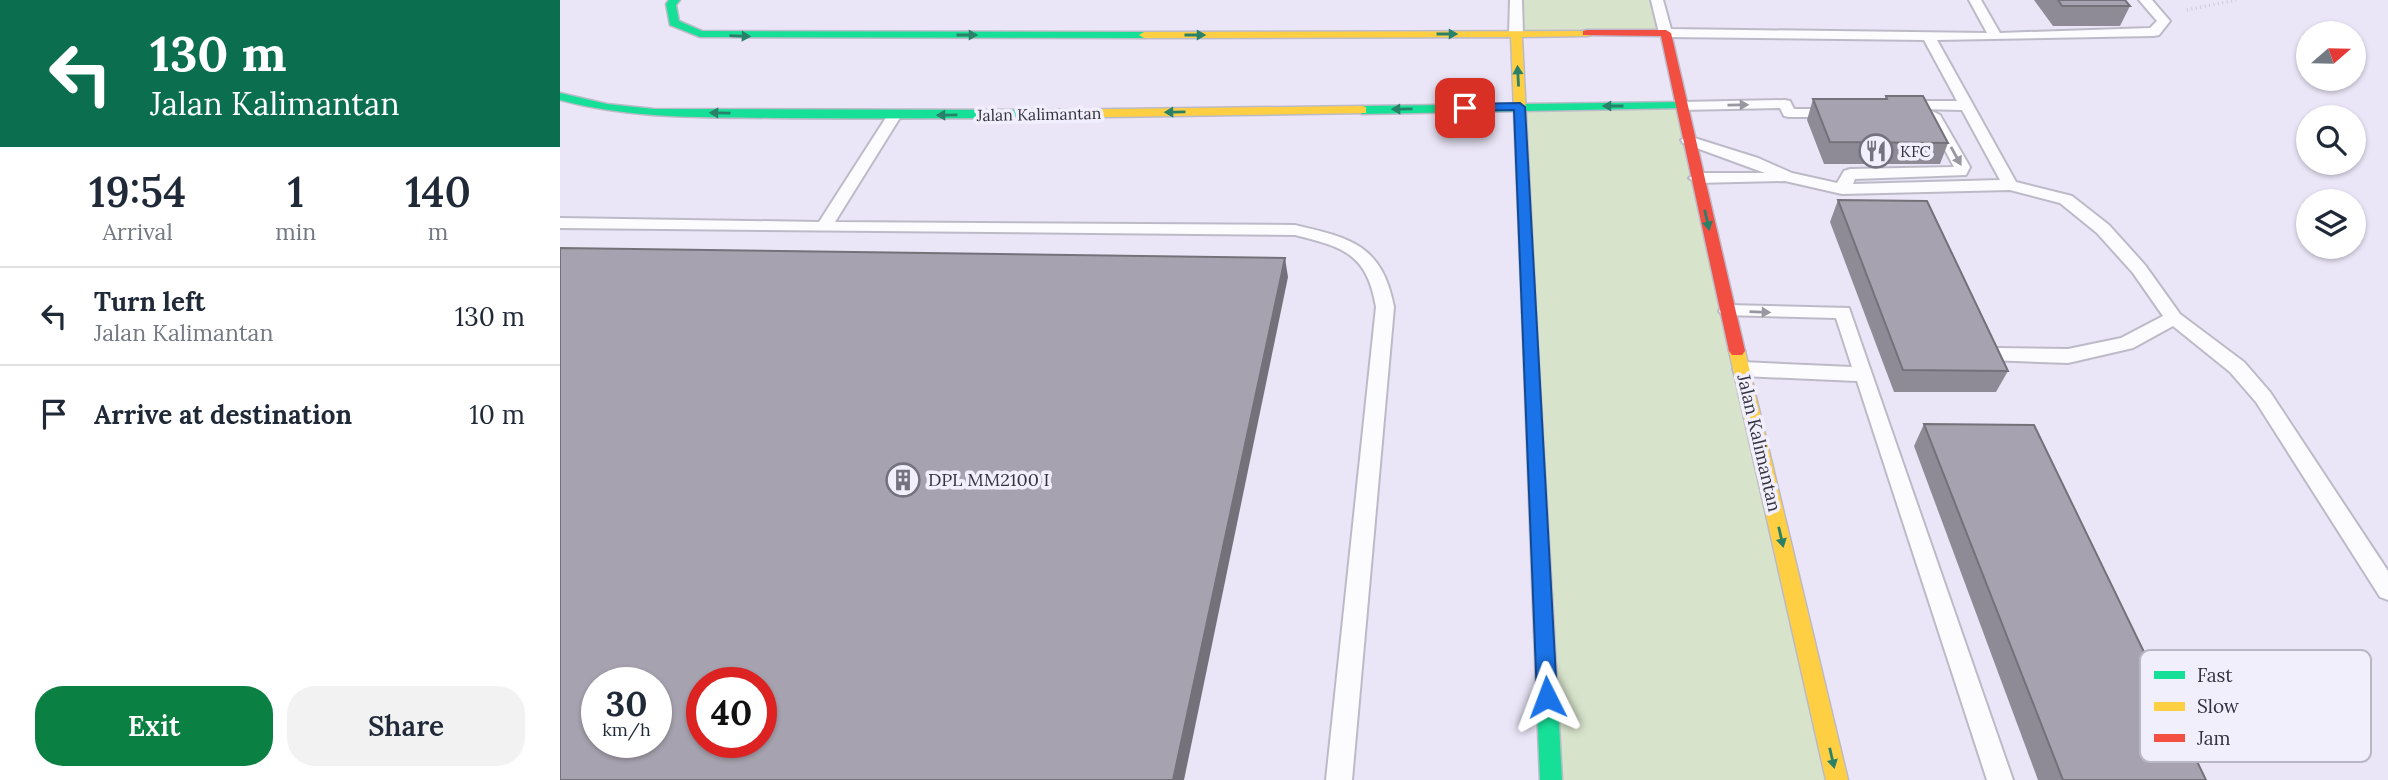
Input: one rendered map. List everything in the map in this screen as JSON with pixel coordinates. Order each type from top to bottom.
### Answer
[{"type":"street","points":[[675,0],[671,4],[674,23],[700,34],[741,36],[1666,33]]},
{"type":"street","name":"Jalan Kalimantan","points":[[1666,33],[1688,140],[1837,780]]},
{"type":"street","points":[[1516,34],[1551,780]]},
{"type":"street","name":"Jalan Kalimantan","points":[[560,96],[581,103],[639,112],[894,116],[1681,106]]},
{"type":"lane","points":[[1516,0],[1516,34]]},
{"type":"lane","points":[[1657,0],[1666,33],[1996,37],[2154,32],[2164,21],[2145,0]]},
{"type":"lane","points":[[1975,0],[1996,37]]},
{"type":"lane","points":[[1928,36],[2010,186]]},
{"type":"lane","points":[[1681,106],[1785,104],[1789,113],[1854,109]]},
{"type":"lane","points":[[1900,109],[1966,106]]},
{"type":"lane","points":[[1842,189],[1850,174],[1961,172],[1962,167],[1935,118],[1924,113],[1900,109]]},
{"type":"lane","points":[[824,227],[894,116]]},
{"type":"lane","points":[[1688,140],[1753,161],[1787,177],[1842,189],[2010,186],[2066,199],[2103,229],[2139,269],[2174,318],[2237,368],[2263,397],[2388,590]]},
{"type":"lane","points":[[1698,178],[1787,177]]},
{"type":"lane","points":[[560,223],[1295,230],[1330,238],[1357,253],[1377,274],[1385,307],[1339,780]]},
{"type":"lane","points":[[1728,311],[1843,312],[2000,780]]},
{"type":"lane","points":[[1996,355],[2068,356],[2126,343],[2174,318]]},
{"type":"lane","points":[[1742,369],[1862,374]]},
{"type":"path","points":[[2164,21],[2191,8],[2236,0]]},
{"type":"green space","points":[[1516,0],[1657,0],[1666,33],[1516,34]]},
{"type":"green space","points":[[1681,106],[1837,780],[1551,780],[1520,107]]},
{"type":"building","points":[[2058,0],[2125,0],[2130,6],[2062,6]]},
{"type":"building","points":[[1886,96],[1923,96],[1948,143],[1830,142],[1813,99],[1887,99]]},
{"type":"building","points":[[1838,200],[1927,201],[2008,371],[1903,370]]},
{"type":"building","name":"DPL MM2100 I","points":[[560,248],[1285,258],[1173,780],[560,780]]},
{"type":"building","points":[[1924,424],[2034,425],[2143,650],[2140,650],[2140,762],[2197,762],[2206,780],[2063,780]]},
{"type":"traffic: fast","points":[[675,0],[671,4],[674,23],[700,34],[1144,35]]},
{"type":"traffic: fast","points":[[560,96],[607,107],[679,113],[1041,114]]},
{"type":"traffic: fast","points":[[1362,110],[1681,106]]},
{"type":"traffic: fast","points":[[1544,632],[1551,780]]},
{"type":"traffic: slow","points":[[1144,35],[1587,33]]},
{"type":"traffic: slow","points":[[1516,34],[1529,313]]},
{"type":"traffic: slow","points":[[1041,114],[1362,110]]},
{"type":"traffic: slow","points":[[1737,351],[1837,780]]},
{"type":"traffic: jam","points":[[1587,33],[1666,33],[1737,351]]},
{"type":"traffic: jam","points":[[1529,313],[1544,632]]},
{"type":"place","name":"KFC","points":[[1876,151]]},
{"type":"place","name":"DPL MM2100 I","points":[[903,480]]},
{"type":"route","points":[[1465,108],[1520,107],[1547,697]]}]
